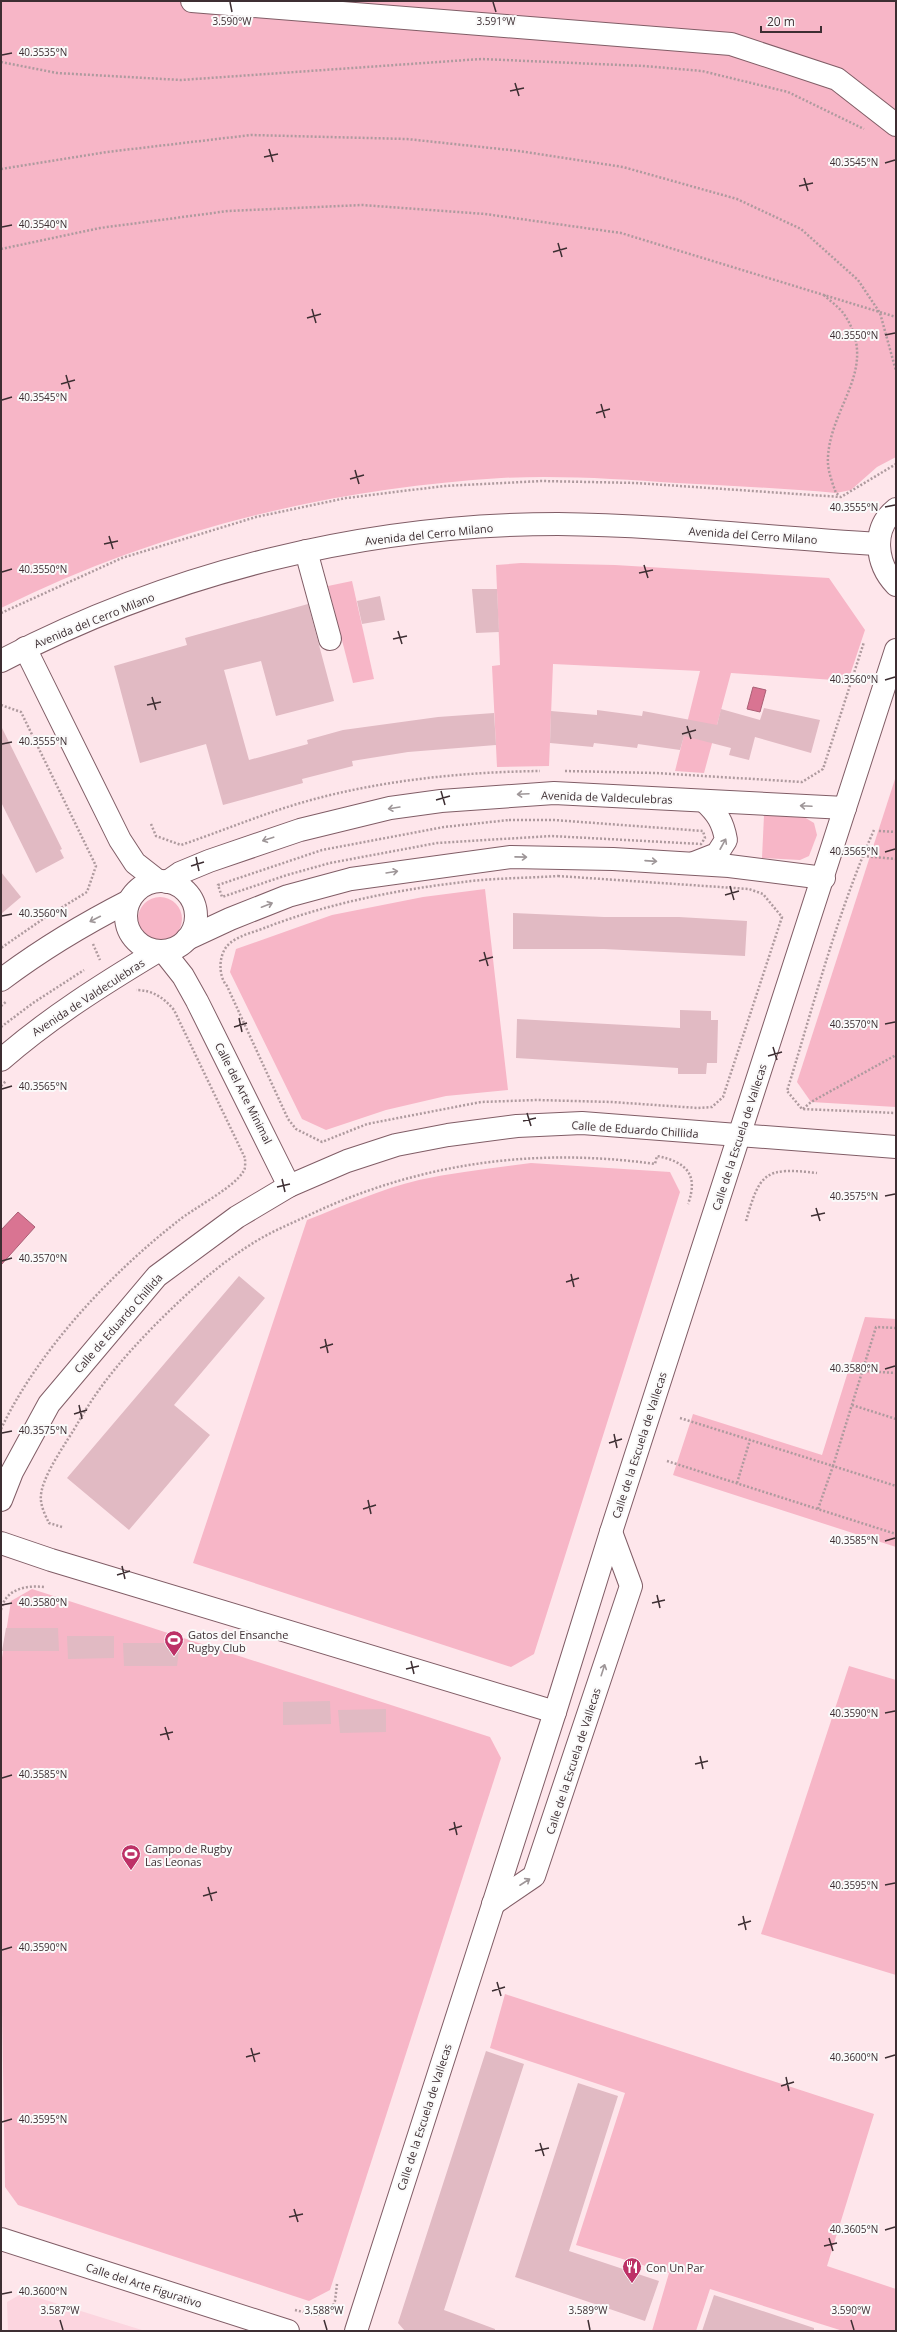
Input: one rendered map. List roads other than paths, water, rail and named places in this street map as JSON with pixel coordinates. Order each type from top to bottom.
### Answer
[{"type":"street","points":[[192,1],[731,44],[836,79],[896,125]]},
{"type":"street","points":[[896,509],[891,513],[882,528],[878,544],[880,561],[888,576],[896,585]]},
{"type":"street","name":"Avenida del Cerro Milano","points":[[1,661],[25,648],[138,600],[259,562],[306,551],[408,534],[463,528],[557,524],[651,528],[878,544]]},
{"type":"street","points":[[306,551],[330,639]]},
{"type":"street","points":[[25,648],[120,840],[135,863],[162,881],[178,886],[188,894],[193,903],[195,921],[186,940]]},
{"type":"street","name":"Calle de la Escuela de Vallecas","points":[[356,2331],[555,1712],[611,1532],[824,878],[896,650]]},
{"type":"street","name":"Avenida de Valdeculebras","points":[[162,881],[266,840],[336,820],[397,807],[490,796],[554,793],[845,808]]},
{"type":"street","points":[[691,864],[717,854],[726,840],[724,826],[716,813],[704,801]]},
{"type":"street","points":[[120,840],[130,874],[130,900],[126,914],[126,923],[132,936],[142,946],[161,951],[174,948],[186,940],[230,919],[288,896],[352,879],[511,857],[613,859],[729,866],[824,878]]},
{"type":"street","points":[[1,980],[37,953],[82,925],[130,900],[143,886],[162,881]]},
{"type":"street","name":"Calle del Arte Minimal","points":[[186,940],[186,968],[197,1001]]},
{"type":"street","name":"Avenida de Valdeculebras","points":[[1,1060],[34,1031],[113,978],[161,951]]},
{"type":"street","name":"Calle del Arte Minimal","points":[[161,951],[183,976],[197,1001],[289,1186]]},
{"type":"street","name":"Calle de Eduardo Chillida","points":[[1,1500],[12,1472],[48,1404],[157,1276],[237,1217],[289,1186],[347,1161],[396,1145],[448,1135],[517,1126],[582,1123],[896,1147]]},
{"type":"street","name":"Calle de la Escuela de Vallecas","points":[[493,1904],[534,1876],[631,1586],[611,1532]]},
{"type":"street","points":[[1,1543],[50,1560],[555,1712]]},
{"type":"street","name":"Calle del Arte Figurativo","points":[[1,2239],[288,2331]]},
{"type":"place","name":"Gatos del Ensanche Rugby Club","points":[[174,1657]]},
{"type":"place","name":"Campo de Rugby Las Leonas","points":[[131,1871]]},
{"type":"place","name":"Con Un Par","points":[[632,2284]]}]
